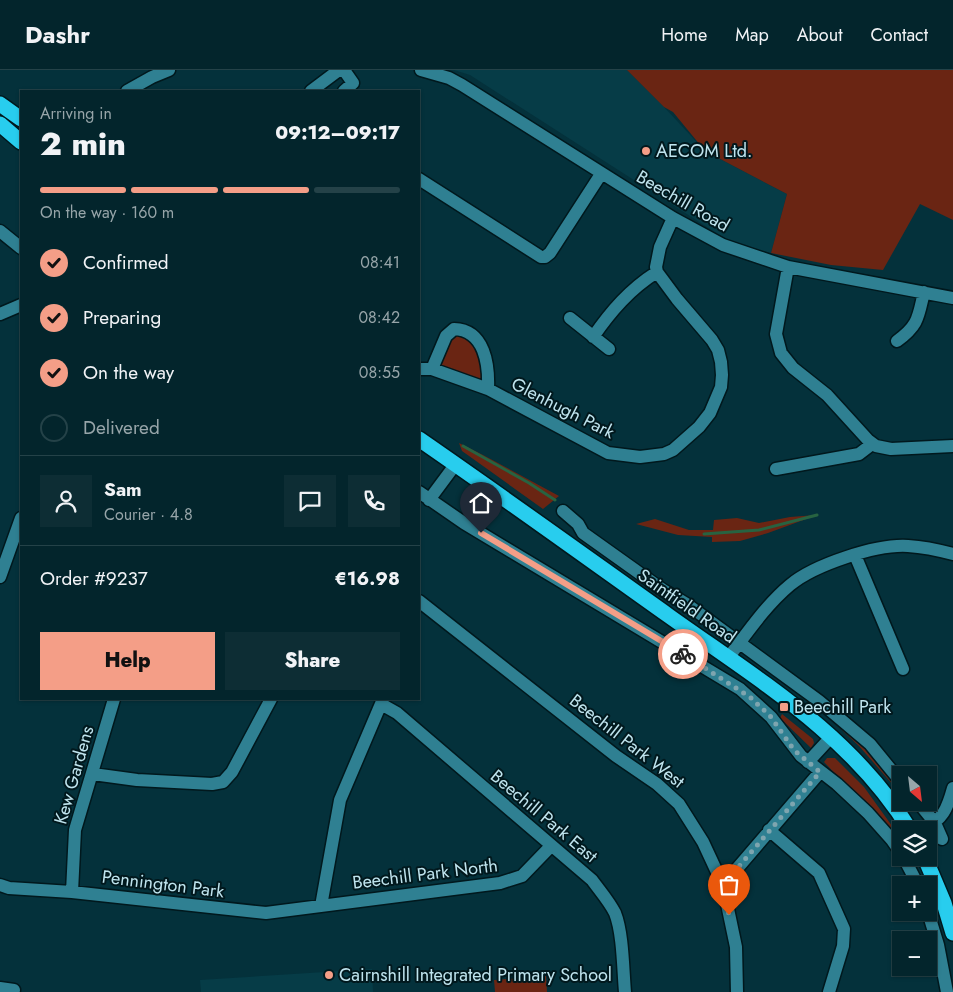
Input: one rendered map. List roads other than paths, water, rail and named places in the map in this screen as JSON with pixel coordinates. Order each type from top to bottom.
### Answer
[{"type":"highway","points":[[0,106],[20,118]]},
{"type":"highway","points":[[0,124],[20,141]]},
{"type":"highway","name":"Saintfield Road","points":[[420,442],[728,658],[832,736],[868,773],[904,821]]},
{"type":"highway","points":[[928,866],[944,903],[953,933]]},
{"type":"street","points":[[129,90],[168,70]]},
{"type":"street","points":[[312,90],[340,70]]},
{"type":"street","points":[[344,70],[349,87]]},
{"type":"street","name":"Beechill Road","points":[[421,70],[449,78],[462,85],[601,174],[673,218],[723,245],[788,267],[953,298]]},
{"type":"street","points":[[0,106],[20,125]]},
{"type":"street","points":[[420,180],[542,257],[545,257],[550,253],[601,174]]},
{"type":"street","points":[[594,337],[616,305],[657,272],[656,267],[660,248],[673,218]]},
{"type":"street","points":[[0,231],[20,247]]},
{"type":"street","points":[[788,267],[776,334],[781,353],[792,368],[828,395],[872,444],[891,449],[953,446]]},
{"type":"street","name":"Glenhugh Park","points":[[420,369],[432,369],[488,389],[608,452],[640,457],[664,454],[673,450],[699,427],[710,413],[721,387],[721,362],[718,350],[712,340],[657,272]]},
{"type":"street","points":[[897,341],[912,329],[918,317],[924,292]]},
{"type":"street","points":[[0,314],[20,305]]},
{"type":"street","points":[[570,318],[609,349]]},
{"type":"street","name":"Glenhugh Park","points":[[432,369],[446,336],[454,329],[460,329],[476,339],[482,348],[487,361],[488,389]]},
{"type":"street","points":[[776,469],[859,454],[872,444]]},
{"type":"street","points":[[455,465],[424,496],[464,523],[740,689],[771,717],[794,750],[837,784],[886,832],[892,840]]},
{"type":"street","name":"Saintfield Road","points":[[563,511],[578,524],[583,533],[663,590],[688,605],[819,701],[870,744],[892,771]]},
{"type":"street","points":[[0,576],[20,521]]},
{"type":"street","points":[[728,658],[780,594],[792,584],[818,569],[855,555],[890,547],[907,546],[953,554]]},
{"type":"street","points":[[855,555],[903,669]]},
{"type":"street","name":"Beechill Park West","points":[[420,605],[616,756],[657,784],[678,804],[698,834],[723,885],[736,947],[737,992]]},
{"type":"street","name":"Kew Gardens","points":[[72,892],[75,830],[114,700]]},
{"type":"street","points":[[93,774],[137,780],[212,784],[223,782],[232,772],[270,700]]},
{"type":"street","points":[[321,906],[340,800],[382,701]]},
{"type":"street","name":"Beechill Park East","points":[[382,701],[592,880],[610,903],[616,915],[625,992]]},
{"type":"street","points":[[808,762],[832,736]]},
{"type":"street","points":[[723,885],[820,772]]},
{"type":"street","points":[[934,821],[947,807],[953,788]]},
{"type":"street","points":[[769,830],[819,873],[844,929],[843,946],[829,992]]},
{"type":"street","points":[[937,834],[942,839]]},
{"type":"street","name":"Beechill Park North","points":[[321,906],[500,883],[522,876],[550,846]]},
{"type":"street","name":"Pennington Park","points":[[0,885],[10,888],[72,892],[266,913],[321,906]]},
{"type":"street","points":[[931,921],[938,944],[947,992]]},
{"type":"street","points":[[0,988],[14,990]]},
{"type":"waterway","points":[[463,446],[555,500]]},
{"type":"waterway","points":[[704,534],[759,530],[817,515]]},
{"type":"place","name":"AECOM Ltd.","points":[[646,151]]},
{"type":"place","name":"Beechill Park","points":[[784,707]]},
{"type":"place","name":"Cairnshill Integrated Primary School","points":[[329,975]]}]
